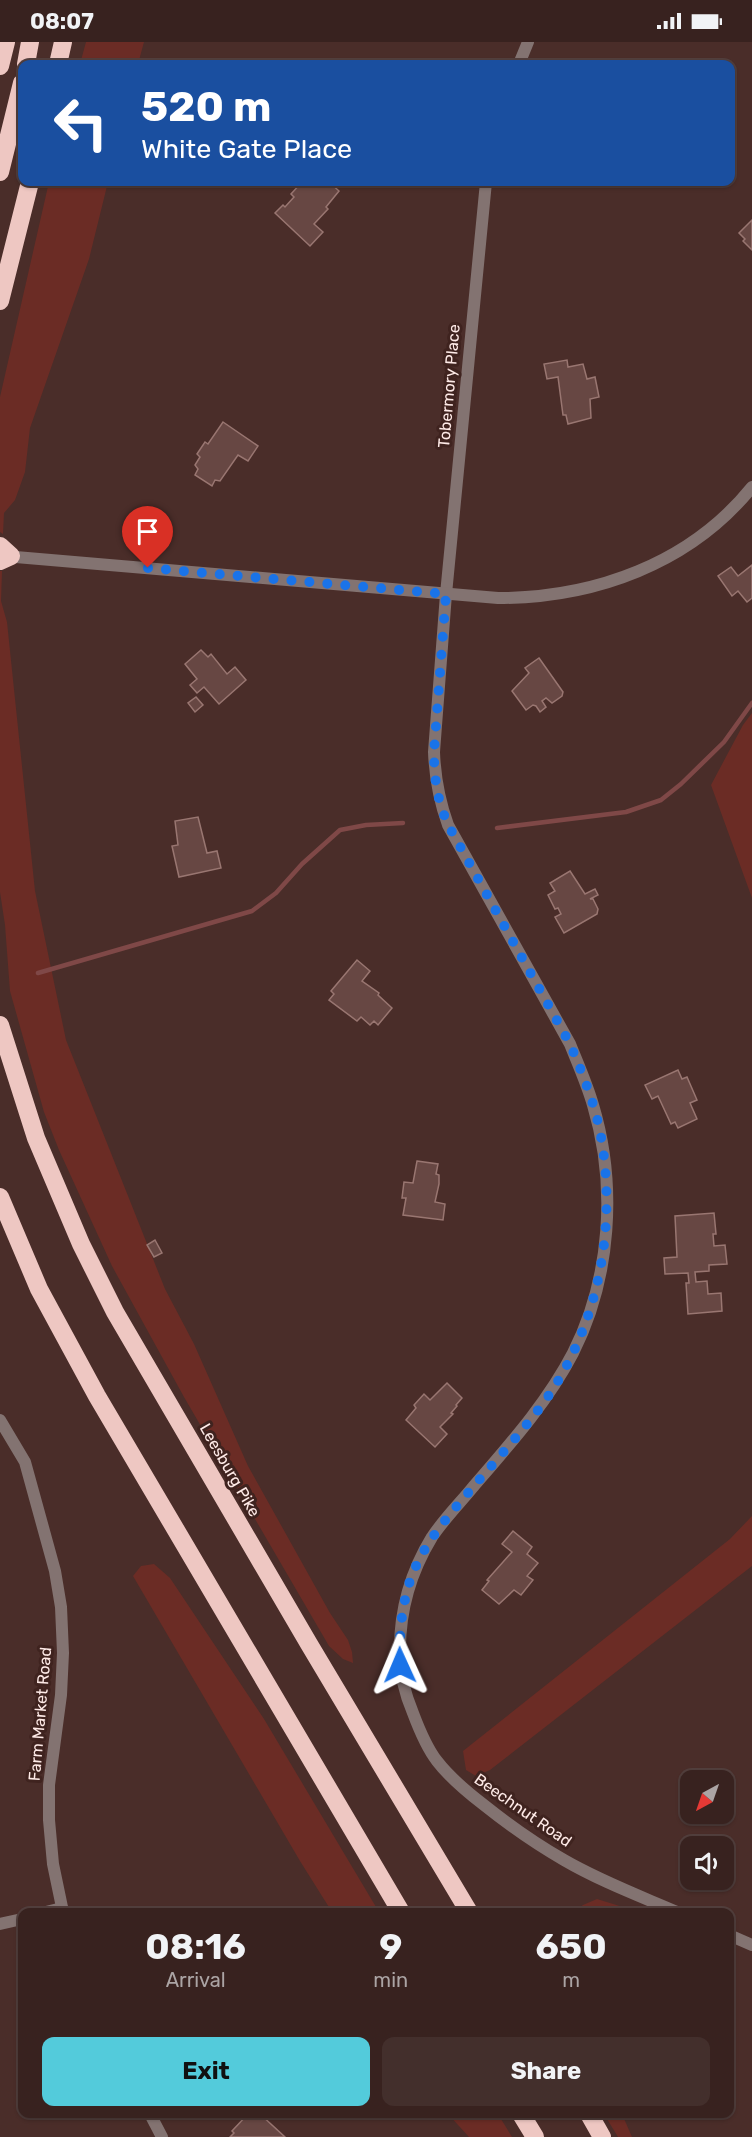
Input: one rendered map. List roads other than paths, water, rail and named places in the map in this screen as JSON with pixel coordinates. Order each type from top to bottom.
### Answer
[{"type":"highway","points":[[0,66],[6,42]]},
{"type":"highway","points":[[27,60],[30,42]]},
{"type":"highway","points":[[59,60],[63,42]]},
{"type":"highway","points":[[0,172],[18,99]]},
{"type":"highway","points":[[0,301],[29,186]]},
{"type":"highway","name":"Leesburg Pike","points":[[0,1025],[36,1138],[81,1244],[115,1312],[467,1908]]},
{"type":"highway","points":[[0,1197],[39,1289],[97,1396],[399,1908]]},
{"type":"highway","points":[[523,2118],[535,2137]]},
{"type":"highway","points":[[591,2118],[602,2137]]},
{"type":"street","points":[[521,60],[528,42]]},
{"type":"street","name":"Tobermory Place","points":[[446,594],[486,186]]},
{"type":"street","points":[[3,555],[446,594],[526,598],[587,589],[617,580],[675,554],[725,516],[752,488]]},
{"type":"street","name":"Beechnut Road","points":[[446,594],[434,752],[439,800],[448,825],[570,1044],[584,1078],[602,1142],[607,1215],[598,1281],[588,1316],[561,1374],[537,1412],[449,1516],[420,1558],[402,1611],[399,1637],[404,1691],[421,1734],[435,1760],[454,1781],[502,1820],[565,1861],[668,1908]]},
{"type":"street","name":"Farm Market Road","points":[[0,1420],[25,1462],[55,1571],[61,1607],[63,1653],[61,1695],[49,1785],[49,1820],[53,1864],[62,1908]]},
{"type":"street","points":[[0,1924],[18,1919]]},
{"type":"street","points":[[734,1937],[752,1945]]},
{"type":"street","points":[[152,2118],[162,2137]]},
{"type":"waterway","points":[[497,828],[626,812],[661,800],[724,742],[752,703]]},
{"type":"waterway","points":[[38,973],[252,911],[276,893],[302,864],[340,830],[366,825],[403,823]]}]
